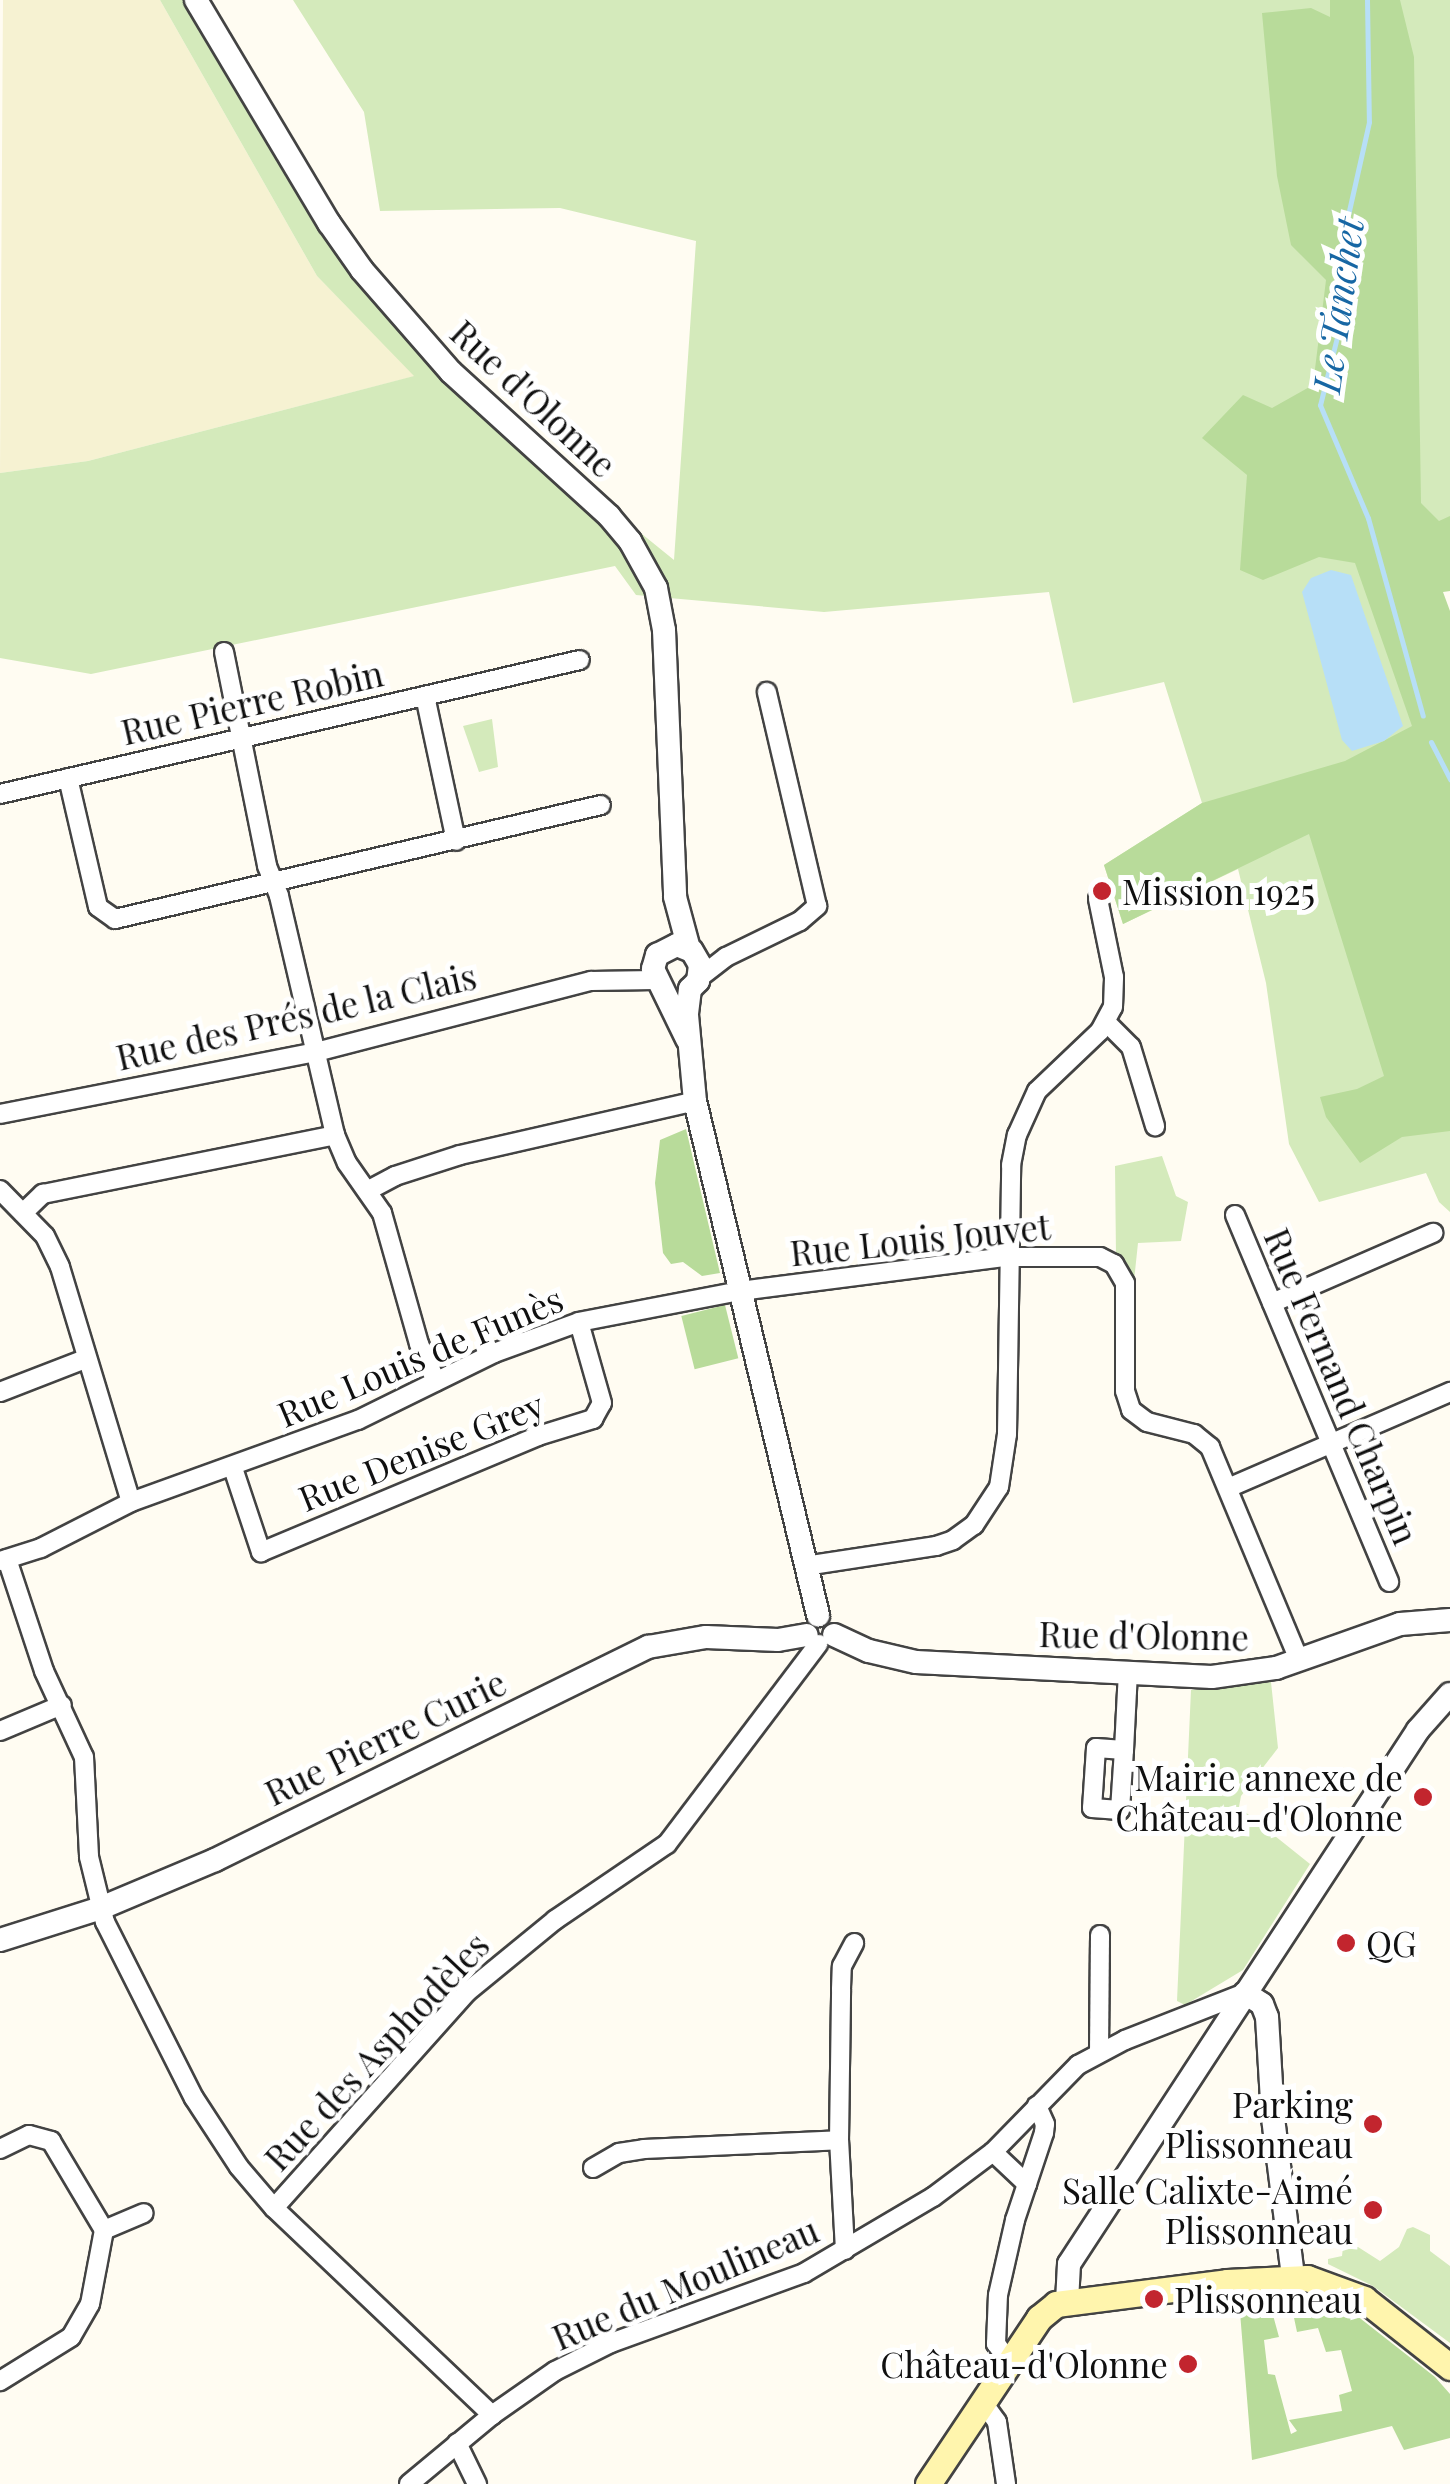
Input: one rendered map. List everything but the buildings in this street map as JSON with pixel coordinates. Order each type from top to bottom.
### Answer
[{"type":"main road","points":[[928,2484],[1048,2309],[1068,2302],[1292,2277],[1352,2292],[1450,2366]]},
{"type":"street","name":"Rue d'Olonne","points":[[196,0],[329,222],[404,323],[451,372],[609,516],[656,588],[664,630],[675,897],[694,968],[687,1038],[695,1101],[820,1632],[870,1651],[916,1662],[1235,1676],[1299,1660],[1400,1624],[1450,1620]]},
{"type":"street","points":[[224,652],[271,883],[279,896],[334,1135],[389,1232],[420,1344],[436,1380]]},
{"type":"street","name":"Rue Pierre Robin","points":[[0,794],[580,660]]},
{"type":"street","points":[[694,968],[677,945],[660,970],[677,993],[694,968],[800,922],[817,906],[766,692]]},
{"type":"street","points":[[425,696],[456,841]]},
{"type":"street","points":[[68,778],[98,907],[115,919],[602,805]]},
{"type":"street","name":"Rue d'Olonne","points":[[675,897],[660,970],[687,1038]]},
{"type":"street","points":[[805,1566],[936,1546],[974,1525],[988,1508],[1005,1466],[1009,1178],[1026,1111],[1046,1078],[1106,1022],[1115,991],[1098,898]]},
{"type":"street","name":"Rue des Prés de la Clais","points":[[0,1114],[316,1052],[553,989],[660,970]]},
{"type":"street","points":[[1106,1022],[1131,1048],[1155,1126]]},
{"type":"street","points":[[366,1190],[460,1154],[695,1101]]},
{"type":"street","points":[[23,1213],[43,1194],[334,1135]]},
{"type":"street","points":[[0,1190],[45,1236],[60,1267],[130,1502]]},
{"type":"street","name":"Rue Fernand Charpin","points":[[1235,1214],[1389,1582]]},
{"type":"street","points":[[1272,1304],[1433,1233]]},
{"type":"street","name":"Rue Louis Jouvet","points":[[740,1290],[1006,1256],[1100,1257],[1114,1264],[1125,1283],[1124,1391],[1131,1410],[1147,1422],[1203,1439],[1228,1488],[1299,1660]]},
{"type":"street","name":"Rue Louis de Funès","points":[[4,1560],[41,1548],[130,1502],[358,1420],[494,1353],[579,1322],[740,1290]]},
{"type":"street","name":"Rue Denise Grey","points":[[233,1468],[261,1552],[538,1436],[593,1419],[602,1404],[579,1322]]},
{"type":"street","points":[[0,1392],[85,1359]]},
{"type":"street","points":[[1228,1488],[1450,1392]]},
{"type":"street","points":[[4,1560],[40,1661],[84,1757],[89,1857],[101,1908],[194,2098],[239,2167],[274,2208],[492,2415]]},
{"type":"street","name":"Rue Pierre Curie","points":[[0,1940],[101,1908],[215,1860],[648,1647],[706,1637],[778,1640],[820,1632]]},
{"type":"street","name":"Rue des Asphodèles","points":[[274,2208],[468,1992],[555,1920],[666,1844],[820,1632]]},
{"type":"street","points":[[1124,1750],[1128,1674]]},
{"type":"street","points":[[1068,2302],[1069,2264],[1426,1716],[1450,1694]]},
{"type":"street","points":[[0,1731],[62,1705]]},
{"type":"street","points":[[1099,2052],[1100,1934]]},
{"type":"street","points":[[845,2250],[839,2140],[842,1966],[854,1943]]},
{"type":"street","points":[[1246,1992],[1262,2004],[1267,2017],[1292,2277]]},
{"type":"street","name":"Rue du Moulineau","points":[[409,2484],[492,2415],[555,2372],[602,2347],[774,2288],[933,2198],[993,2152],[1056,2083],[1099,2052],[1246,1992]]},
{"type":"street","points":[[1177,2019],[1200,2018],[1224,2026]]},
{"type":"street","points":[[1010,2363],[996,2344],[998,2296],[1045,2124],[1037,2106]]},
{"type":"street","points":[[0,2149],[29,2135],[52,2140],[104,2230],[90,2304],[71,2336],[0,2380]]},
{"type":"street","points":[[594,2168],[619,2153],[644,2149],[839,2140]]},
{"type":"street","points":[[993,2152],[1027,2184]]},
{"type":"street","points":[[104,2230],[144,2213]]},
{"type":"street","points":[[984,2404],[996,2422],[1006,2484]]},
{"type":"street","points":[[458,2444],[477,2484]]},
{"type":"shaded area","points":[[3,0],[160,0],[317,276],[415,376],[88,461],[0,473]]},
{"type":"green space","points":[[160,0],[206,0],[430,362],[674,560],[696,241],[560,208],[380,211],[364,112],[293,0],[1450,0],[1450,554],[1415,573],[1450,671],[1450,1212],[1439,1202],[1426,1173],[1319,1202],[1289,1144],[1266,983],[1238,869],[1123,924],[1104,865],[1202,803],[1164,682],[1073,703],[1049,592],[824,612],[636,595],[615,566],[91,674],[0,658],[0,473],[88,461],[414,376],[317,276]]},
{"type":"green space","points":[[1330,0],[1400,0],[1414,57],[1421,503],[1439,521],[1450,516],[1450,591],[1443,592],[1450,611],[1450,1131],[1402,1137],[1360,1163],[1326,1117],[1320,1097],[1357,1089],[1384,1076],[1309,834],[1123,924],[1104,865],[1202,803],[1345,761],[1412,726],[1355,563],[1319,557],[1263,580],[1240,570],[1247,475],[1202,438],[1243,395],[1272,408],[1313,385],[1326,280],[1291,245],[1277,176],[1262,13],[1311,8],[1330,17]]},
{"type":"green space","points":[[492,719],[498,767],[479,772],[463,726]]},
{"type":"green space","points":[[686,1129],[720,1273],[702,1276],[683,1262],[671,1264],[663,1253],[655,1183],[660,1140]]},
{"type":"green space","points":[[1162,1156],[1176,1196],[1188,1202],[1181,1241],[1138,1243],[1134,1281],[1126,1262],[1116,1256],[1115,1166]]},
{"type":"green space","points":[[725,1305],[738,1358],[695,1369],[681,1316]]},
{"type":"green space","points":[[1271,1682],[1278,1748],[1241,1796],[1239,1807],[1310,1864],[1243,1970],[1185,2005],[1177,2001],[1191,1690]]},
{"type":"green space","points":[[1413,2227],[1430,2235],[1430,2251],[1450,2266],[1450,2343],[1373,2286],[1328,2264],[1328,2259],[1342,2256],[1344,2238],[1350,2248],[1358,2247],[1380,2261],[1399,2247],[1407,2229]]},
{"type":"green space","points":[[1268,2297],[1279,2337],[1264,2340],[1268,2374],[1275,2375],[1291,2434],[1297,2431],[1289,2420],[1342,2411],[1339,2395],[1352,2391],[1341,2350],[1326,2352],[1318,2328],[1297,2332],[1290,2299],[1322,2300],[1347,2308],[1435,2377],[1450,2394],[1450,2438],[1404,2450],[1392,2426],[1252,2460],[1239,2300]]},
{"type":"water","points":[[1331,570],[1351,575],[1403,726],[1384,741],[1352,751],[1342,740],[1302,592],[1311,578]]},
{"type":"waterway","name":"Le Tanchet","points":[[1367,0],[1369,122],[1339,255],[1345,305],[1320,405],[1368,518],[1423,716]]},
{"type":"waterway","name":"Le Tanchet","points":[[1431,742],[1450,779]]},
{"type":"place","name":"Mission 1925","points":[[1102,891]]},
{"type":"place","name":"Mairie annexe de Château-d'Olonne","points":[[1423,1797]]},
{"type":"place","name":"QG","points":[[1346,1943]]},
{"type":"place","name":"Parking Plissonneau","points":[[1373,2124]]},
{"type":"place","name":"Salle Calixte-Aimé Plissonneau","points":[[1373,2210]]},
{"type":"place","name":"Plissonneau","points":[[1154,2299]]},
{"type":"place","name":"Château-d'Olonne","points":[[1188,2364]]}]
